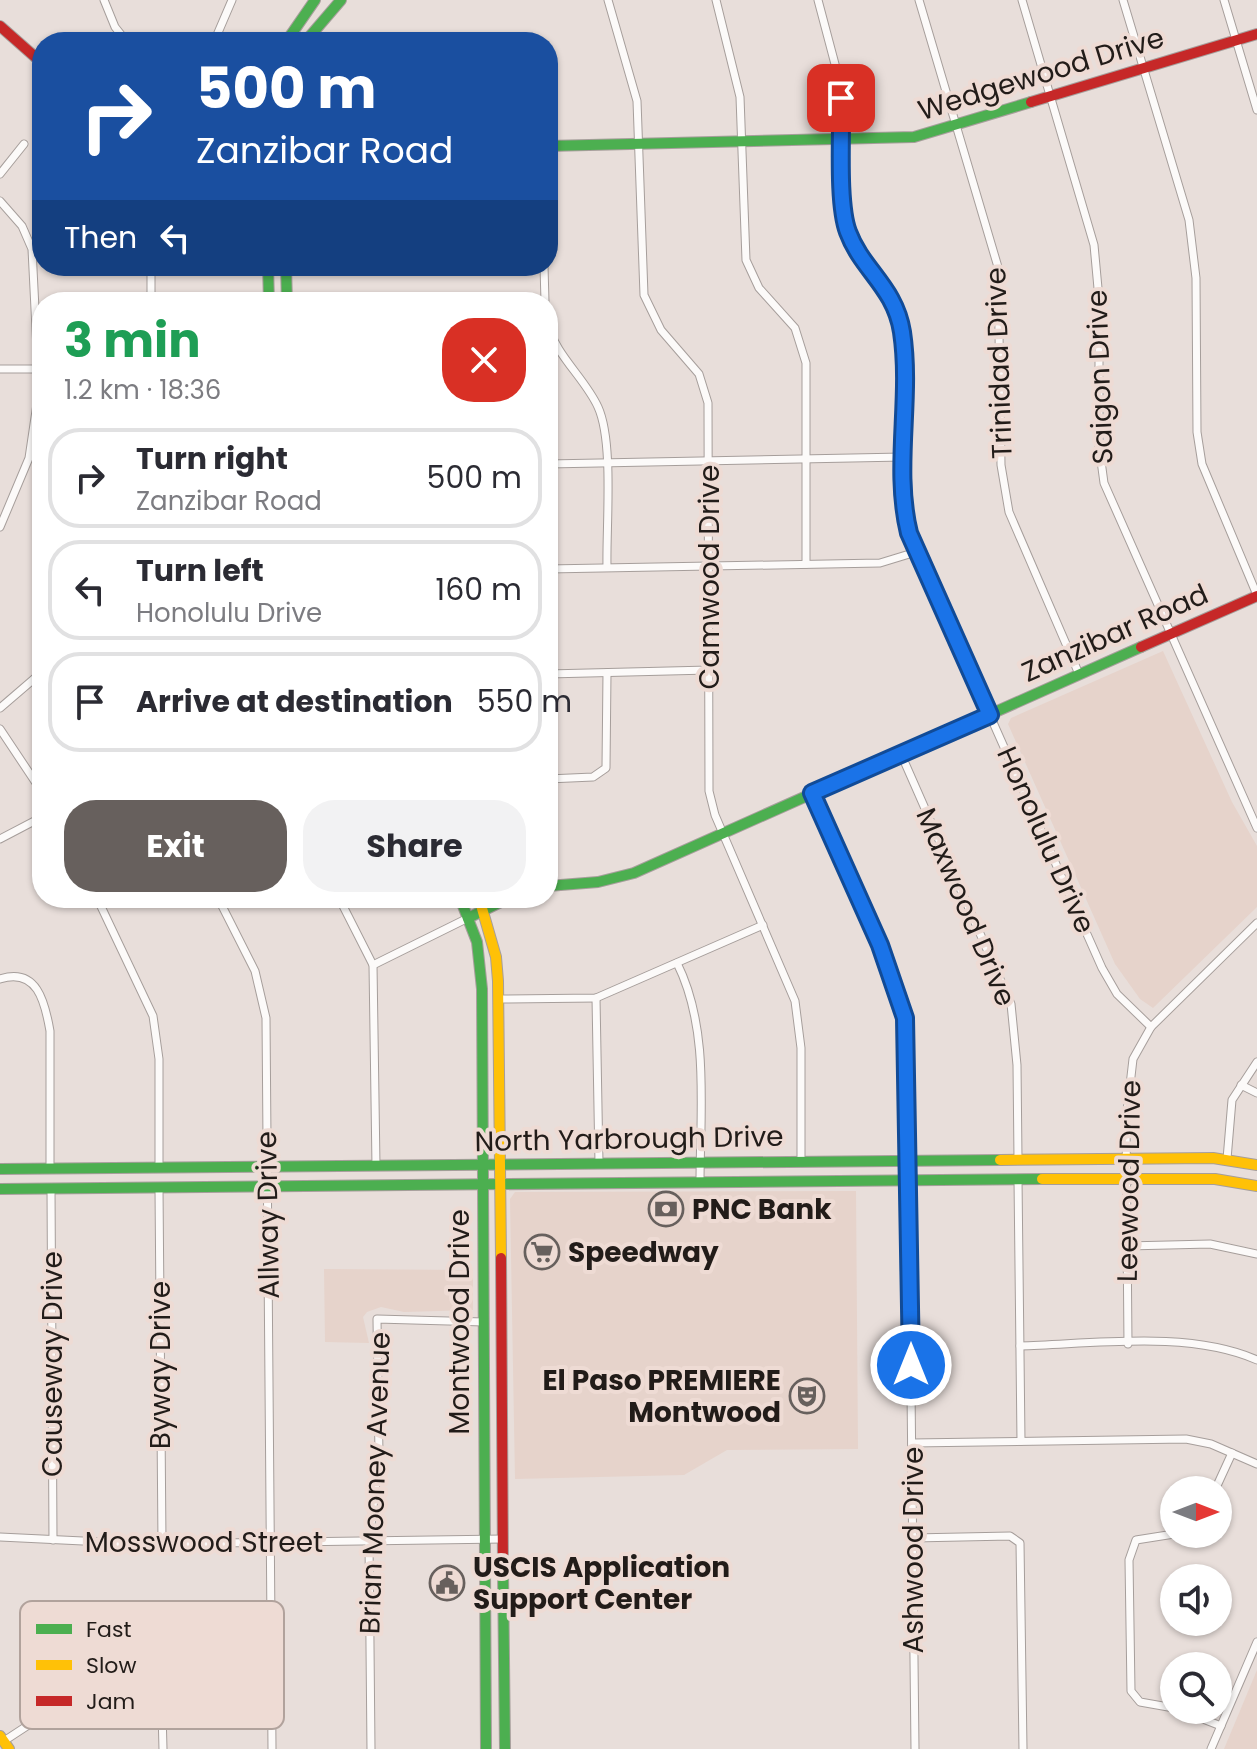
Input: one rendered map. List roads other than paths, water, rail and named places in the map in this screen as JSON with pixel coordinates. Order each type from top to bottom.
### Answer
[{"type":"main road","points":[[293,32],[315,0]]},
{"type":"main road","points":[[314,32],[341,0]]},
{"type":"main road","points":[[0,26],[32,54]]},
{"type":"main road","name":"Wedgewood Drive","points":[[558,146],[914,137],[1257,34]]},
{"type":"main road","name":"Zanzibar Road","points":[[558,885],[619,878],[1257,595]]},
{"type":"main road","name":"Montwood Drive","points":[[464,908],[481,964],[486,1749]]},
{"type":"main road","points":[[468,918],[488,908]]},
{"type":"main road","name":"Montwood Drive","points":[[484,910],[496,957],[499,999],[505,1749]]},
{"type":"main road","name":"North Yarbrough Drive","points":[[0,1169],[1126,1158],[1227,1159],[1257,1165]]},
{"type":"main road","name":"North Yarbrough Drive","points":[[0,1189],[1018,1179],[1215,1179],[1257,1186]]},
{"type":"street","points":[[104,0],[119,32]]},
{"type":"street","points":[[218,32],[232,0]]},
{"type":"street","name":"Camwood Drive","points":[[608,0],[635,90],[640,145],[644,295],[652,317],[693,363],[705,388],[709,462],[709,791],[724,834],[786,974],[798,1021],[801,1161]]},
{"type":"street","points":[[716,0],[737,78],[746,260],[759,288],[795,328],[804,352],[806,564]]},
{"type":"street","name":"Honolulu Drive","points":[[818,0],[840,83],[846,226],[854,247],[892,299],[902,331],[906,519],[916,552],[1102,968],[1117,994],[1151,1027]]},
{"type":"street","name":"Trinidad Drive","points":[[919,0],[998,267],[1004,490],[1014,527],[1079,674]]},
{"type":"street","name":"Saigon Drive","points":[[1022,0],[1090,226],[1097,261],[1099,446],[1104,483],[1257,828]]},
{"type":"street","points":[[1123,0],[1184,197],[1194,253],[1199,451],[1206,478],[1257,595]]},
{"type":"street","points":[[1224,0],[1257,110]]},
{"type":"street","points":[[0,174],[24,144]]},
{"type":"street","points":[[0,201],[17,218],[32,249]]},
{"type":"street","points":[[558,349],[598,407],[604,427],[607,567]]},
{"type":"street","points":[[0,369],[32,369]]},
{"type":"street","points":[[0,527],[29,458],[32,438]]},
{"type":"street","points":[[558,464],[903,457]]},
{"type":"street","points":[[558,569],[880,563],[916,552]]},
{"type":"street","points":[[558,674],[709,670]]},
{"type":"street","points":[[558,779],[593,777],[606,768],[607,673]]},
{"type":"street","points":[[0,708],[32,681]]},
{"type":"street","points":[[0,729],[32,777]]},
{"type":"street","name":"Maxwood Drive","points":[[901,754],[1011,1004],[1017,1065],[1018,1159]]},
{"type":"street","name":"Ashwood Drive","points":[[812,793],[902,1000],[907,1031],[915,1749]]},
{"type":"street","points":[[0,839],[32,822]]},
{"type":"street","points":[[102,908],[153,1016],[159,1059],[159,1167]]},
{"type":"street","name":"Allway Drive","points":[[223,908],[255,971],[264,1004],[271,1601]]},
{"type":"street","points":[[344,908],[373,965],[376,1166]]},
{"type":"street","points":[[373,965],[468,918]]},
{"type":"street","name":"Leewood Drive","points":[[1128,1344],[1126,1158],[1128,1076],[1133,1059],[1151,1027],[1257,923]]},
{"type":"street","points":[[499,999],[596,998],[763,925]]},
{"type":"street","points":[[677,963],[691,993],[698,1023],[700,1183]]},
{"type":"street","points":[[0,979],[17,975],[27,978],[38,989],[46,1011],[50,1031],[50,1169]]},
{"type":"street","points":[[596,998],[599,1163]]},
{"type":"street","points":[[1227,1159],[1230,1112],[1241,1085],[1257,1062]]},
{"type":"street","points":[[1241,1085],[1257,1093]]},
{"type":"street","points":[[1018,1179],[1021,1441]]},
{"type":"street","name":"Causeway Drive","points":[[51,1188],[53,1540]]},
{"type":"street","name":"Byway Drive","points":[[159,1188],[162,1543]]},
{"type":"street","points":[[1127,1246],[1210,1244],[1257,1254]]},
{"type":"street","name":"Brian Mooney Avenue","points":[[371,1749],[369,1542],[379,1456],[377,1319],[484,1322]]},
{"type":"street","points":[[1020,1346],[1193,1344],[1228,1350],[1257,1360]]},
{"type":"street","points":[[912,1443],[1186,1439],[1257,1464]]},
{"type":"street","points":[[1221,1476],[1232,1453]]},
{"type":"street","points":[[913,1538],[1010,1536],[1020,1543],[1023,1749]]},
{"type":"street","points":[[1160,1536],[1136,1540],[1129,1560],[1131,1691],[1140,1702],[1160,1706]]},
{"type":"street","name":"Mosswood Street","points":[[0,1537],[162,1543],[503,1539]]},
{"type":"street","points":[[1211,1749],[1257,1642]]},
{"type":"street","points":[[1216,1724],[1221,1726]]},
{"type":"street","points":[[4,1742],[23,1729]]},
{"type":"street","points":[[162,1729],[163,1749]]},
{"type":"street","name":"Allway Drive","points":[[272,1729],[272,1749]]},
{"type":"place","name":"PNC Bank","points":[[666,1209]]},
{"type":"place","name":"Speedway","points":[[542,1252]]},
{"type":"place","name":"El Paso PREMIERE Montwood","points":[[807,1396]]},
{"type":"place","name":"USCIS Application Support Center","points":[[447,1583]]}]
